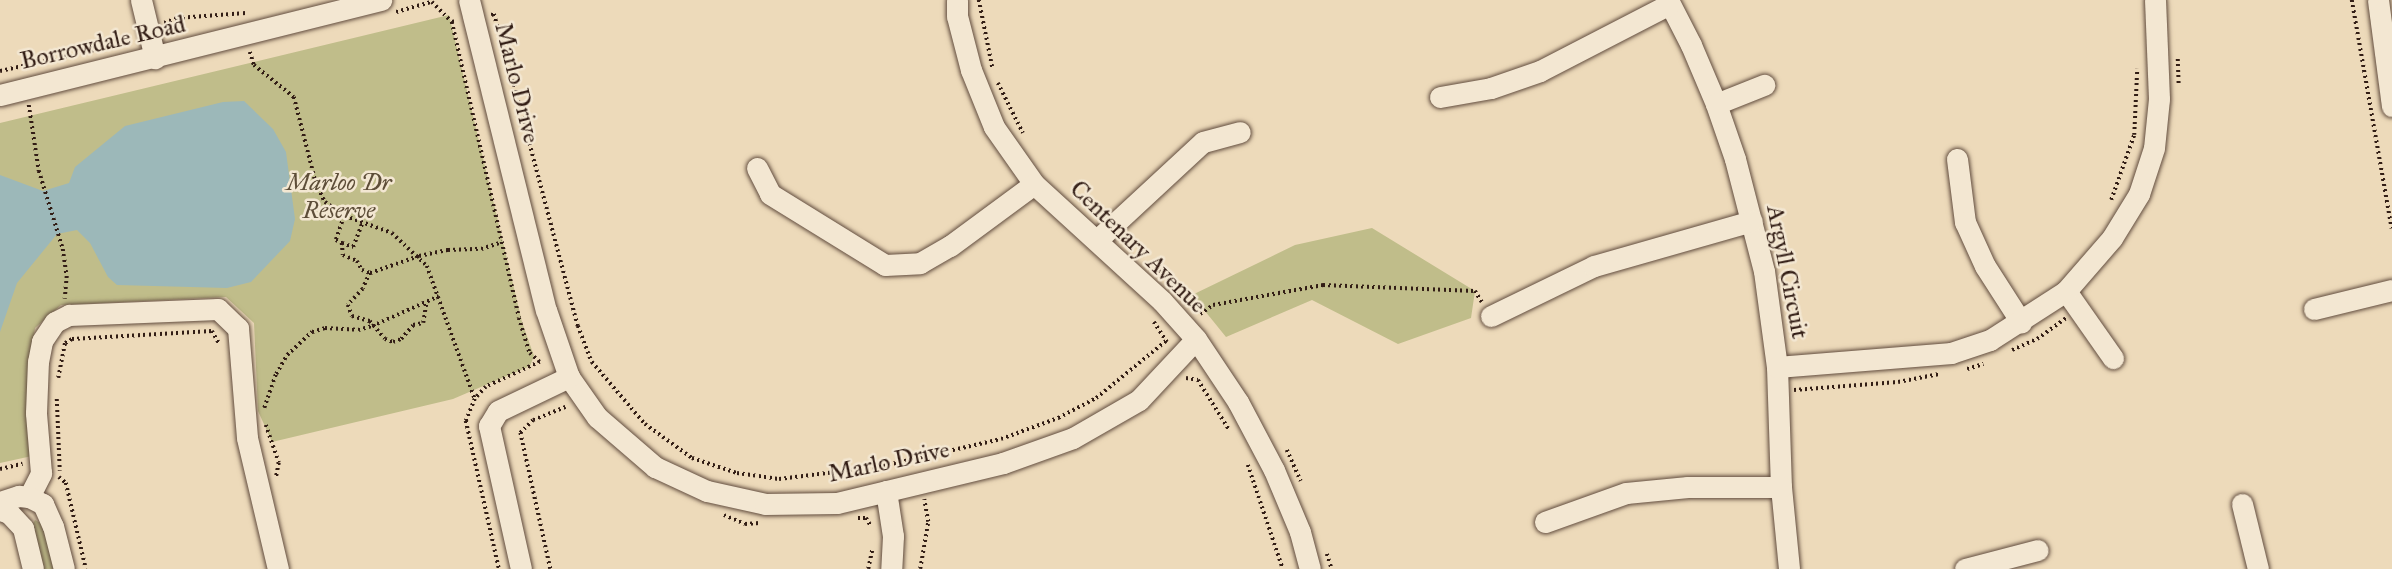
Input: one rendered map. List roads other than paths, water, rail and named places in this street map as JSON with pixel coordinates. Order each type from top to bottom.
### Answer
[{"type":"street","points":[[141,0],[155,58]]},
{"type":"street","name":"Borrowdale Road","points":[[0,95],[380,0]]},
{"type":"street","name":"Centenary Avenue","points":[[957,0],[957,16],[971,70],[995,127],[1034,184],[1097,240],[1190,333],[1238,402],[1274,470],[1300,532],[1310,569]]},
{"type":"street","points":[[1777,367],[1951,353],[1990,340],[2071,299],[2139,194],[2154,148],[2160,99],[2155,0]]},
{"type":"street","points":[[2378,0],[2392,106]]},
{"type":"street","points":[[1440,97],[1491,88],[1540,71],[1669,2]]},
{"type":"street","name":"Argyll Circuit","points":[[1669,2],[1716,104],[1752,221],[1764,271],[1777,367],[1781,486],[1789,569]]},
{"type":"street","name":"Marlo Drive","points":[[472,9],[561,381],[638,455],[655,467],[707,491],[765,504],[888,501],[1073,438],[1139,400],[1190,333]]},
{"type":"street","points":[[1716,104],[1764,85]]},
{"type":"street","points":[[1097,240],[1203,142],[1240,132]]},
{"type":"street","points":[[1957,159],[1965,222],[1984,266],[2021,322]]},
{"type":"street","points":[[757,167],[770,194],[885,265],[920,263],[950,246],[1034,184]]},
{"type":"street","points":[[1491,316],[1594,266],[1752,221]]},
{"type":"street","points":[[2314,309],[2392,290]]},
{"type":"street","points":[[2071,299],[2113,358]]},
{"type":"street","points":[[29,497],[41,472],[36,413],[38,362],[42,341],[55,322],[69,315],[218,309],[238,328],[247,438],[278,569]]},
{"type":"street","points":[[521,569],[489,438],[489,426],[498,411],[561,381]]},
{"type":"street","points":[[1545,522],[1626,494],[1688,486],[1781,486]]},
{"type":"street","points":[[0,502],[19,496],[40,501],[49,513],[64,569]]},
{"type":"street","points":[[888,501],[893,536],[891,569]]},
{"type":"street","points":[[2242,504],[2258,569]]},
{"type":"street","points":[[0,510],[9,513],[23,528],[33,569]]},
{"type":"street","points":[[1965,569],[2038,550]]},
{"type":"water","points":[[244,101],[273,129],[286,152],[295,219],[290,241],[251,282],[227,288],[117,285],[108,277],[90,243],[77,230],[57,234],[17,283],[0,332],[0,175],[43,191],[69,183],[75,167],[125,126],[223,102]]},
{"type":"park label","name":"Marloo Dr Reserve","points":[[339,197]]}]
